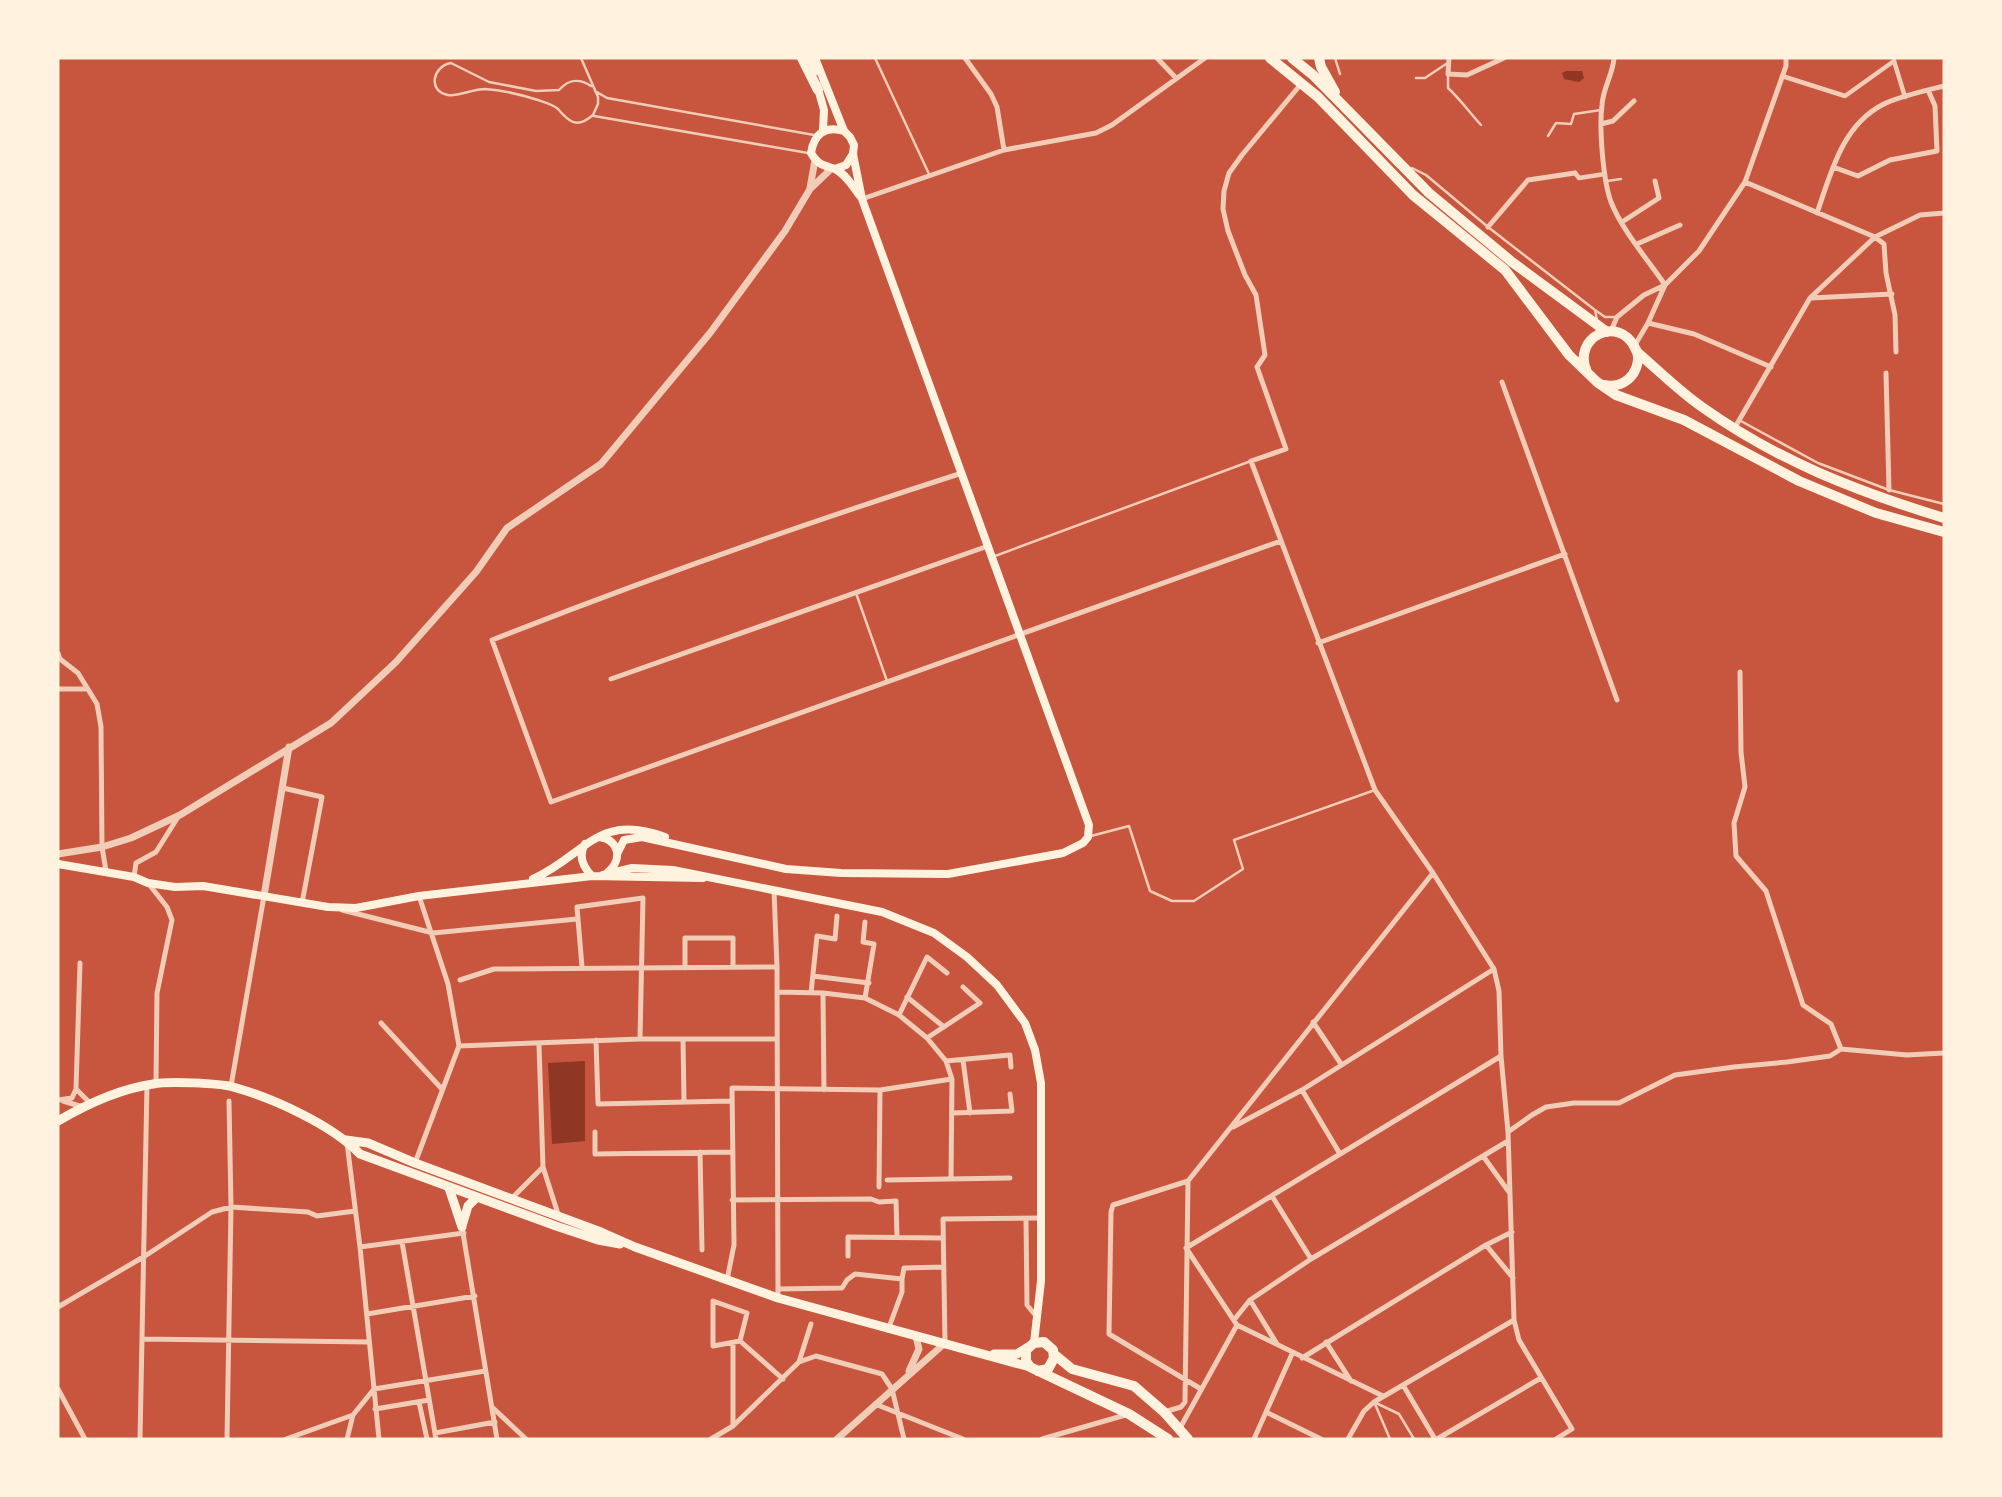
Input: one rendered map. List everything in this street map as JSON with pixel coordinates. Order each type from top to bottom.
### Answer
[{"type":"highway","points":[[802,58],[818,90]]},
{"type":"highway","points":[[1270,58],[1302,82],[1413,195],[1505,270],[1569,355],[1597,382],[1616,395],[1684,420],[1799,481],[1876,513],[1944,532]]},
{"type":"highway","points":[[1292,58],[1313,75],[1429,193],[1511,262],[1609,331],[1620,333],[1699,406],[1737,424],[1806,469],[1888,495],[1944,518]]},
{"type":"highway","points":[[1320,58],[1321,67],[1341,104]]},
{"type":"highway","points":[[1587,373],[1583,362],[1587,345],[1593,338],[1609,331]]},
{"type":"highway","points":[[1604,385],[1614,386],[1629,379],[1637,367],[1636,349]]},
{"type":"highway","points":[[1168,1439],[1129,1414],[1034,1369],[1025,1357],[1031,1345],[1047,1343],[1055,1355],[1072,1369],[1134,1385],[1164,1412],[1188,1439]]},
{"type":"highway","points":[[1034,1369],[1051,1366],[1055,1355]]},
{"type":"main road","points":[[809,58],[824,110],[813,157],[822,166],[833,169],[848,179],[862,199]]},
{"type":"main road","points":[[603,875],[614,867],[624,840],[642,837],[786,869],[841,873],[948,874],[1063,853],[1083,843],[1088,837],[1089,825],[862,199],[853,145],[844,131],[815,58]]},
{"type":"main road","points":[[820,133],[833,128],[844,131]]},
{"type":"main road","points":[[833,169],[846,165],[853,155]]},
{"type":"main road","points":[[592,876],[581,859],[583,847],[590,840],[620,830],[645,830],[691,847]]},
{"type":"main road","points":[[527,882],[556,869],[590,840],[600,836],[612,841],[623,866],[673,870],[882,912],[934,933],[967,957],[996,985],[1025,1023],[1035,1050],[1041,1083],[1042,1219],[1038,1319],[1031,1345],[1017,1354],[982,1354]]},
{"type":"main road","points":[[58,864],[106,871],[148,883],[175,887],[203,886],[328,907],[356,908],[419,896],[603,875],[706,878]]},
{"type":"main road","points":[[603,875],[632,868]]},
{"type":"main road","points":[[62,1118],[87,1105],[152,1084],[231,1086],[298,1112],[346,1140],[360,1154],[598,1240],[635,1247]]},
{"type":"main road","points":[[346,1140],[368,1143],[727,1280],[778,1293],[888,1330],[945,1343],[1034,1369]]},
{"type":"main road","points":[[449,1188],[463,1230]]},
{"type":"main road","points":[[463,1230],[468,1206],[477,1197]]},
{"type":"main road","points":[[1038,1319],[1047,1343]]},
{"type":"street","points":[[965,58],[997,107],[1004,149]]},
{"type":"street","points":[[1157,58],[1176,78]]},
{"type":"street","points":[[862,199],[1004,149],[1096,134],[1205,58]]},
{"type":"street","points":[[1449,60],[1448,74],[1467,75],[1504,58]]},
{"type":"street","points":[[1614,58],[1614,66],[1603,93],[1601,110],[1606,177],[1612,203],[1622,222],[1665,285]]},
{"type":"street","points":[[1609,331],[1617,317],[1644,295],[1665,285],[1699,251],[1745,182],[1786,58]]},
{"type":"street","points":[[1782,76],[1845,96],[1894,61],[1905,98]]},
{"type":"street","points":[[1302,82],[1228,173],[1224,191],[1223,209],[1228,231],[1256,295],[1265,355],[1257,367],[1286,449],[1251,461],[1375,790],[1433,873],[1494,969],[1499,991],[1501,1056],[1508,1132],[1514,1320],[1519,1340],[1572,1429],[1556,1439]]},
{"type":"street","points":[[1817,213],[1833,167],[1850,131],[1866,115],[1884,103],[1944,86]]},
{"type":"street","points":[[1833,167],[1858,176],[1890,160],[1937,151],[1935,106],[1928,90]]},
{"type":"street","points":[[1601,124],[1613,121],[1634,101]]},
{"type":"street","points":[[1935,106],[1944,102]]},
{"type":"street","points":[[810,189],[813,157]]},
{"type":"street","points":[[58,854],[102,847],[131,838],[180,815],[331,723],[396,662],[476,572],[507,528],[601,464],[710,333],[785,231],[810,189],[833,169]]},
{"type":"street","points":[[1488,227],[1528,180],[1575,173],[1579,178],[1606,177]]},
{"type":"street","points":[[1622,222],[1659,198],[1656,181]]},
{"type":"street","points":[[1745,182],[1875,237],[1884,244],[1886,273],[1892,294],[1896,352]]},
{"type":"street","points":[[1737,424],[1810,298],[1875,237],[1920,215],[1944,213]]},
{"type":"street","points":[[1637,244],[1680,225]]},
{"type":"street","points":[[1636,349],[1665,285]]},
{"type":"street","points":[[1810,298],[1892,294]]},
{"type":"street","points":[[1648,323],[1694,334],[1771,367]]},
{"type":"street","points":[[1886,373],[1888,495]]},
{"type":"street","points":[[1503,382],[1617,700]]},
{"type":"street","points":[[962,473],[633,585],[492,640],[551,802],[1281,541]]},
{"type":"street","points":[[611,679],[988,546]]},
{"type":"street","points":[[1318,643],[1565,554]]},
{"type":"street","points":[[58,653],[60,659],[78,673],[97,704],[101,727],[102,847],[106,871]]},
{"type":"street","points":[[1740,672],[1741,752],[1745,787],[1734,823],[1736,856],[1766,891],[1803,1005],[1831,1024],[1841,1049]]},
{"type":"street","points":[[58,689],[87,689]]},
{"type":"street","points":[[231,1086],[289,747]]},
{"type":"street","points":[[283,788],[322,797],[302,903]]},
{"type":"street","points":[[134,877],[136,863],[156,852],[180,815]]},
{"type":"street","points":[[1201,1390],[1109,1334],[1113,1205],[1188,1181],[1433,873]]},
{"type":"street","points":[[141,1439],[142,1339],[157,993],[172,920],[167,906],[148,883]]},
{"type":"street","points":[[774,890],[777,967],[778,1293],[842,1288],[855,1274],[902,1279]]},
{"type":"street","points":[[415,1163],[459,1046],[448,984],[419,896]]},
{"type":"street","points":[[582,967],[577,907],[643,898],[640,1040]]},
{"type":"street","points":[[328,907],[433,933],[577,919]]},
{"type":"street","points":[[811,993],[817,936],[835,939],[837,916]]},
{"type":"street","points":[[865,922],[863,942],[874,944],[865,998]]},
{"type":"street","points":[[685,968],[685,938],[733,938],[733,967]]},
{"type":"street","points":[[899,1015],[927,957],[947,973]]},
{"type":"street","points":[[58,1100],[72,1098],[76,1090],[80,963]]},
{"type":"street","points":[[460,980],[494,969],[777,967]]},
{"type":"street","points":[[1231,1128],[1303,1090],[1494,969]]},
{"type":"street","points":[[813,976],[869,983]]},
{"type":"street","points":[[927,1038],[980,1003],[963,987]]},
{"type":"street","points":[[777,992],[823,993],[865,998],[899,1015],[927,1038],[947,1061],[952,1079],[951,1178]]},
{"type":"street","points":[[823,993],[824,1090]]},
{"type":"street","points":[[907,997],[944,1027]]},
{"type":"street","points":[[1313,1022],[1341,1064]]},
{"type":"street","points":[[381,1023],[442,1087]]},
{"type":"street","points":[[459,1046],[540,1045],[596,1040],[777,1039]]},
{"type":"street","points":[[596,1040],[598,1104],[731,1101]]},
{"type":"street","points":[[683,1040],[684,1102]]},
{"type":"street","points":[[540,1045],[543,1167],[559,1217]]},
{"type":"street","points":[[1508,1132],[1546,1107],[1574,1103],[1619,1103],[1675,1075],[1830,1056],[1841,1049],[1907,1055],[1944,1053]]},
{"type":"street","points":[[947,1061],[1010,1055],[1011,1067]]},
{"type":"street","points":[[1186,1248],[1501,1056]]},
{"type":"street","points":[[963,1060],[970,1113]]},
{"type":"street","points":[[727,1280],[734,1245],[732,1088],[880,1090],[952,1079]]},
{"type":"street","points":[[76,1090],[87,1105]]},
{"type":"street","points":[[879,1187],[880,1090]]},
{"type":"street","points":[[1303,1090],[1339,1154]]},
{"type":"street","points":[[952,1113],[1012,1111],[1010,1094]]},
{"type":"street","points":[[58,1100],[87,1105]]},
{"type":"street","points":[[58,1100],[63,1107],[62,1118]]},
{"type":"street","points":[[227,1439],[231,1207],[229,1101]]},
{"type":"street","points":[[594,1132],[594,1154],[732,1152]]},
{"type":"street","points":[[346,1140],[368,1314],[379,1439]]},
{"type":"street","points":[[1180,1428],[1250,1300],[1311,1259],[1508,1141]]},
{"type":"street","points":[[700,1152],[702,1250]]},
{"type":"street","points":[[1483,1156],[1509,1192]]},
{"type":"street","points":[[510,1199],[543,1167]]},
{"type":"street","points":[[887,1180],[1010,1178]]},
{"type":"street","points":[[1164,1412],[1181,1407],[1185,1402],[1188,1181]]},
{"type":"street","points":[[1272,1196],[1311,1259]]},
{"type":"street","points":[[732,1200],[896,1201],[897,1237]]},
{"type":"street","points":[[58,1307],[145,1256],[212,1212],[231,1207],[308,1212],[317,1216],[355,1211]]},
{"type":"street","points":[[838,1439],[945,1343],[943,1219],[1042,1219]]},
{"type":"street","points":[[1026,1219],[1027,1305],[1038,1319]]},
{"type":"street","points":[[360,1248],[463,1230],[497,1439]]},
{"type":"street","points":[[1301,1358],[1486,1245],[1512,1232]]},
{"type":"street","points":[[848,1256],[848,1237],[943,1238]]},
{"type":"street","points":[[402,1242],[435,1436],[495,1422]]},
{"type":"street","points":[[1486,1245],[1513,1278]]},
{"type":"street","points":[[1186,1248],[1236,1323],[1292,1354],[1383,1396]]},
{"type":"street","points":[[888,1330],[902,1292],[904,1268],[944,1267]]},
{"type":"street","points":[[368,1314],[475,1296]]},
{"type":"street","points":[[1250,1300],[1279,1347]]},
{"type":"street","points":[[733,1426],[736,1342],[747,1313],[713,1301],[713,1346],[736,1342],[783,1379]]},
{"type":"street","points":[[1348,1439],[1364,1411],[1374,1402],[1514,1320]]},
{"type":"street","points":[[711,1439],[733,1426],[799,1362],[811,1324]]},
{"type":"street","points":[[906,1378],[919,1349],[916,1337]]},
{"type":"street","points":[[142,1339],[369,1342]]},
{"type":"street","points":[[1326,1342],[1351,1381]]},
{"type":"street","points":[[1254,1439],[1292,1354]]},
{"type":"street","points":[[799,1362],[816,1356],[882,1374],[892,1389],[904,1439]]},
{"type":"street","points":[[347,1439],[353,1415],[374,1390],[485,1371]]},
{"type":"street","points":[[1403,1385],[1436,1439],[1541,1378]]},
{"type":"street","points":[[58,1389],[85,1439]]},
{"type":"street","points":[[375,1409],[429,1400]]},
{"type":"street","points":[[419,1402],[427,1439]]},
{"type":"street","points":[[875,1404],[962,1439]]},
{"type":"street","points":[[492,1408],[524,1438]]},
{"type":"street","points":[[1266,1412],[1321,1439]]},
{"type":"street","points":[[1042,1439],[1129,1414]]},
{"type":"street","points":[[286,1439],[353,1415]]},
{"type":"lane","points":[[581,58],[591,86]]},
{"type":"lane","points":[[875,58],[929,174]]},
{"type":"lane","points":[[1335,58],[1339,74]]},
{"type":"lane","points":[[1416,78],[1425,78],[1449,60]]},
{"type":"lane","points":[[595,90],[598,104],[593,116],[583,122],[572,122],[563,117],[557,107],[540,100],[485,89],[448,96],[439,91],[434,81],[437,70],[451,63],[489,82],[536,91],[559,90],[567,83],[577,80],[591,86],[607,98],[820,133]]},
{"type":"lane","points":[[1448,74],[1448,88],[1466,104],[1481,125]]},
{"type":"lane","points":[[1548,136],[1556,123],[1571,124],[1574,114],[1601,110]]},
{"type":"lane","points":[[593,116],[813,157]]},
{"type":"lane","points":[[1399,163],[1426,175],[1595,310],[1605,317],[1617,317]]},
{"type":"lane","points":[[1606,177],[1621,179]]},
{"type":"lane","points":[[1595,310],[1598,323]]},
{"type":"lane","points":[[991,557],[1251,461]]},
{"type":"lane","points":[[1888,495],[1944,504]]},
{"type":"lane","points":[[856,593],[887,681]]},
{"type":"lane","points":[[1088,837],[1129,826],[1150,891],[1172,901],[1194,901],[1243,869],[1234,840],[1375,790]]},
{"type":"lane","points":[[1374,1402],[1390,1439]]},
{"type":"lane","points":[[1374,1402],[1399,1414],[1414,1439]]},
{"type":"shaded area","points":[[1582,71],[1584,78],[1579,82],[1564,79],[1562,73]]},
{"type":"shaded area","points":[[585,1061],[585,1141],[552,1144],[548,1063]]}]
